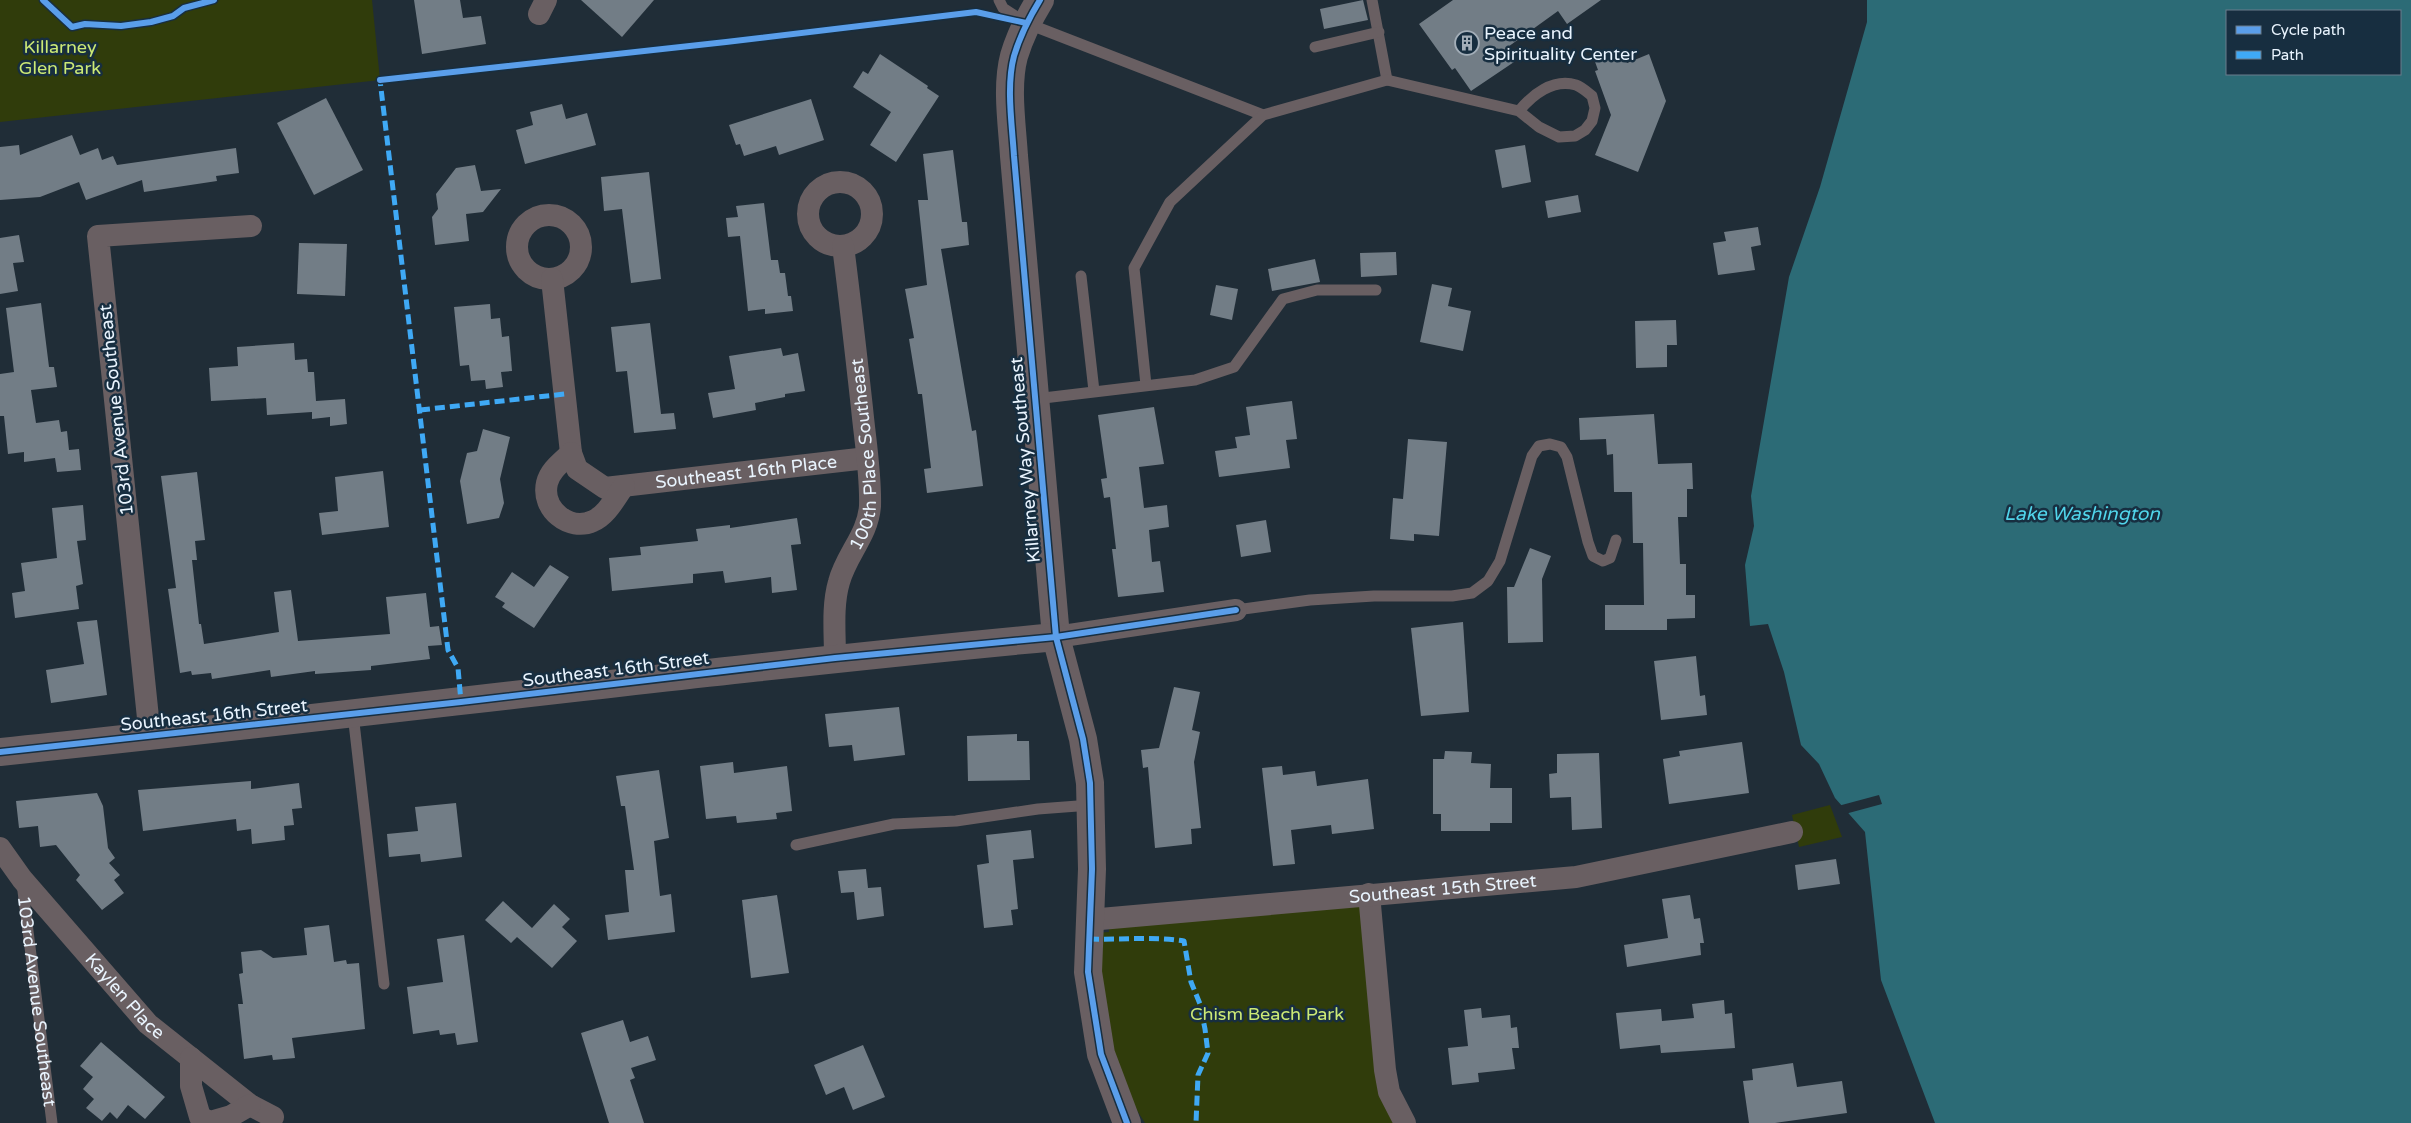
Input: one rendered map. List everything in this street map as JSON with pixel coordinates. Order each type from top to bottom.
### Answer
[{"type":"street","name":"Killarney Way Southeast","points":[[1040,0],[1026,24],[1014,57],[1011,92],[1014,165],[1056,637],[1083,739],[1090,783],[1092,869],[1088,972],[1101,1054],[1127,1123]]},
{"type":"street","name":"103rd Avenue Southeast","points":[[150,737],[98,236],[250,226]]},
{"type":"street","name":"100th Place Southeast","points":[[835,658],[835,603],[839,582],[868,519],[867,458],[843,246]]},
{"type":"street","points":[[552,279],[571,453],[551,473],[548,482],[547,500],[557,516],[574,524],[594,521],[602,516],[624,486]]},
{"type":"street","name":"Southeast 16th Place","points":[[571,453],[577,469],[604,488],[867,458]]},
{"type":"street","name":"Southeast 16th Street","points":[[0,752],[150,737],[835,658],[1056,637],[1236,610]]},
{"type":"street","name":"Southeast 15th Street","points":[[1089,920],[1576,877],[1792,832]]},
{"type":"street","name":"Kaylen Place","points":[[0,848],[22,879],[148,1024],[250,1106],[277,1120]]},
{"type":"street","points":[[1369,894],[1385,1070],[1389,1092],[1405,1123]]},
{"type":"street","points":[[191,1058],[191,1086],[200,1117],[210,1122],[231,1116],[250,1106]]},
{"type":"lane","points":[[999,0],[1003,8],[1026,24],[1263,115]]},
{"type":"lane","points":[[1372,0],[1380,32],[1387,80]]},
{"type":"lane","points":[[1315,47],[1380,32]]},
{"type":"lane","points":[[1146,386],[1134,268],[1170,202],[1263,115],[1387,80],[1519,111],[1539,127],[1559,137],[1575,136],[1584,130],[1592,121],[1595,108],[1592,96],[1576,85],[1555,85],[1534,94],[1519,111]]},
{"type":"lane","points":[[1080,276],[1094,391]]},
{"type":"lane","points":[[1035,399],[1195,380],[1234,367],[1283,299],[1317,290],[1376,290]]},
{"type":"lane","points":[[1236,610],[1310,600],[1374,596],[1452,596],[1472,593],[1488,581],[1500,561],[1532,456],[1539,446],[1550,444],[1561,447],[1568,457],[1593,556],[1603,561],[1610,558],[1616,540]]},
{"type":"lane","points":[[353,714],[384,984]]},
{"type":"lane","points":[[796,844],[894,824],[956,821],[1038,809],[1091,805]]},
{"type":"lane","name":"103rd Avenue Southeast","points":[[22,879],[52,1123]]},
{"type":"green space","name":"Killarney Glen Park","points":[[0,0],[372,0],[380,80],[0,122]]},
{"type":"green space","points":[[1830,805],[1842,837],[1799,847],[1792,815]]},
{"type":"green space","name":"Chism Beach Park","points":[[1369,894],[1385,1070],[1405,1123],[1145,1123],[1100,1052],[1097,933],[1109,932],[1109,922]]},
{"type":"water","name":"Lake Washington","points":[[1867,0],[2411,0],[2411,1123],[1935,1123],[1881,980],[1865,832],[1835,798],[1819,764],[1801,745],[1784,672],[1768,624],[1750,626],[1745,565],[1754,526],[1751,496],[1789,277],[1820,187],[1867,22]]},
{"type":"pier","points":[[1879,795],[1882,804],[1845,814],[1838,806]]},
{"type":"building","points":[[414,0],[460,0],[463,18],[481,16],[486,44],[422,54]]},
{"type":"building","points":[[581,0],[654,0],[622,37]]},
{"type":"building","points":[[1363,0],[1368,20],[1324,29],[1320,9]]},
{"type":"building","points":[[1453,0],[1601,0],[1567,24],[1558,11],[1505,49],[1514,62],[1471,91],[1455,68],[1452,70],[1419,24]]},
{"type":"building","points":[[1613,52],[1616,59],[1624,56],[1627,63],[1649,54],[1666,101],[1638,172],[1595,155],[1611,115],[1595,71],[1598,70],[1594,59]]},
{"type":"building","points":[[880,54],[928,86],[927,88],[939,96],[896,162],[870,145],[891,112],[853,87],[863,71],[868,74]]},
{"type":"building","points":[[326,98],[363,170],[314,195],[277,123]]},
{"type":"building","points":[[811,99],[824,140],[779,155],[776,146],[744,156],[740,144],[736,145],[729,125]]},
{"type":"building","points":[[562,104],[566,119],[587,113],[596,145],[525,164],[516,130],[533,125],[530,112]]},
{"type":"building","points":[[72,135],[80,155],[98,148],[102,160],[113,156],[117,165],[236,148],[239,173],[216,176],[217,181],[144,192],[142,180],[86,200],[79,182],[40,197],[0,200],[0,147],[19,145],[20,155]]},
{"type":"building","points":[[1525,145],[1531,182],[1502,188],[1495,150]]},
{"type":"building","points":[[953,150],[962,222],[967,222],[969,245],[941,249],[972,431],[976,430],[983,486],[927,493],[924,469],[931,468],[922,394],[918,394],[909,339],[914,338],[905,289],[927,285],[918,200],[928,200],[923,154]]},
{"type":"building","points":[[475,165],[481,191],[501,189],[483,212],[466,214],[469,241],[435,245],[432,217],[438,209],[436,194],[456,168]]},
{"type":"building","points":[[649,172],[661,279],[631,283],[622,209],[604,211],[601,177]]},
{"type":"building","points":[[1578,195],[1581,212],[1548,218],[1545,201]]},
{"type":"building","points":[[764,203],[771,260],[778,260],[780,273],[785,273],[788,296],[791,296],[793,311],[765,314],[765,309],[748,311],[740,236],[728,237],[726,218],[738,217],[736,206]]},
{"type":"building","points":[[1758,227],[1761,245],[1751,247],[1755,270],[1718,275],[1713,243],[1726,241],[1724,232]]},
{"type":"building","points":[[19,235],[24,262],[13,263],[18,291],[0,294],[0,238]]},
{"type":"building","points":[[299,243],[347,244],[345,296],[297,294]]},
{"type":"building","points":[[1396,252],[1397,275],[1361,277],[1360,253]]},
{"type":"building","points":[[1315,259],[1320,282],[1272,291],[1268,269]]},
{"type":"building","points":[[1432,284],[1452,288],[1448,306],[1471,311],[1463,351],[1420,342]]},
{"type":"building","points":[[1216,285],[1238,289],[1232,320],[1210,315]]},
{"type":"building","points":[[41,303],[49,367],[54,367],[57,387],[31,390],[36,423],[59,420],[61,432],[67,431],[69,450],[79,449],[81,470],[57,472],[55,458],[24,462],[24,452],[8,454],[4,416],[0,416],[0,374],[14,372],[6,308]]},
{"type":"building","points":[[490,304],[491,319],[500,318],[502,337],[509,336],[512,371],[501,372],[503,387],[486,389],[485,380],[471,381],[469,365],[460,366],[454,307]]},
{"type":"building","points":[[1676,320],[1677,345],[1667,345],[1667,367],[1636,368],[1635,321]]},
{"type":"building","points":[[650,323],[661,414],[674,413],[676,429],[634,433],[627,371],[616,372],[611,327]]},
{"type":"building","points":[[294,343],[295,360],[307,359],[308,372],[314,372],[316,401],[345,399],[347,424],[330,426],[330,417],[312,419],[312,412],[267,415],[266,398],[211,401],[209,368],[238,366],[237,347]]},
{"type":"building","points":[[781,348],[783,356],[798,353],[805,391],[785,394],[785,397],[755,403],[756,410],[713,418],[708,393],[735,389],[729,356]]},
{"type":"building","points":[[1292,401],[1297,439],[1286,440],[1290,468],[1219,477],[1215,451],[1237,448],[1235,437],[1250,435],[1246,407]]},
{"type":"building","points":[[1154,407],[1164,464],[1139,467],[1144,508],[1167,505],[1169,527],[1149,530],[1152,562],[1160,561],[1164,592],[1118,597],[1112,549],[1116,549],[1110,497],[1104,498],[1101,479],[1107,478],[1098,415]]},
{"type":"building","points":[[1654,414],[1658,464],[1692,463],[1693,489],[1687,489],[1687,517],[1678,517],[1680,564],[1686,564],[1686,595],[1695,595],[1695,618],[1667,619],[1667,630],[1605,630],[1605,605],[1644,605],[1643,543],[1633,543],[1632,492],[1614,492],[1613,454],[1607,455],[1606,439],[1580,440],[1579,418]]},
{"type":"building","points":[[483,429],[510,437],[500,479],[504,503],[499,518],[467,524],[460,481],[467,453],[477,451]]},
{"type":"building","points":[[1408,439],[1447,442],[1439,536],[1414,534],[1414,541],[1390,539],[1393,498],[1403,499]]},
{"type":"building","points":[[383,471],[389,527],[322,535],[319,513],[338,511],[335,477]]},
{"type":"building","points":[[197,472],[205,540],[195,541],[197,560],[192,560],[199,624],[201,624],[204,644],[279,632],[274,592],[291,590],[298,641],[390,634],[386,597],[426,593],[430,627],[439,626],[442,645],[428,646],[430,659],[371,666],[371,670],[315,674],[315,671],[271,677],[270,670],[212,679],[211,673],[192,675],[191,671],[180,673],[168,589],[176,588],[161,476]]},
{"type":"building","points":[[83,505],[86,540],[77,541],[83,584],[76,586],[79,609],[15,618],[12,593],[25,591],[21,563],[57,558],[52,508]]},
{"type":"building","points":[[797,518],[801,544],[791,545],[797,590],[772,593],[771,577],[725,583],[723,571],[693,574],[693,583],[612,591],[609,558],[641,555],[640,547],[698,541],[696,529],[730,525],[730,528]]},
{"type":"building","points":[[1266,520],[1271,552],[1241,557],[1236,525]]},
{"type":"building","points":[[1530,548],[1551,556],[1542,579],[1543,642],[1508,643],[1507,587],[1514,587]]},
{"type":"building","points":[[550,565],[569,577],[534,628],[502,607],[505,603],[495,597],[512,572],[534,587]]},
{"type":"building","points":[[97,620],[107,695],[51,703],[46,670],[84,664],[77,622]]},
{"type":"building","points":[[1463,622],[1469,712],[1421,716],[1411,628]]},
{"type":"building","points":[[1696,656],[1700,696],[1705,695],[1707,715],[1661,720],[1654,661]]},
{"type":"building","points":[[1174,687],[1200,692],[1192,730],[1200,732],[1194,762],[1201,828],[1191,829],[1192,844],[1155,848],[1148,767],[1143,768],[1141,750],[1159,748]]},
{"type":"building","points":[[899,707],[905,755],[854,761],[852,745],[829,747],[825,714]]},
{"type":"building","points":[[1017,734],[1017,741],[1029,741],[1030,780],[968,781],[967,736]]},
{"type":"building","points":[[1742,742],[1749,793],[1669,804],[1663,759],[1680,756],[1679,751]]},
{"type":"building","points":[[1445,751],[1472,752],[1471,763],[1491,764],[1490,788],[1512,788],[1512,823],[1490,823],[1490,831],[1441,831],[1441,814],[1433,814],[1433,759],[1444,759]]},
{"type":"building","points":[[1599,753],[1602,828],[1572,830],[1571,797],[1550,798],[1549,774],[1557,773],[1557,754]]},
{"type":"building","points":[[733,762],[734,773],[787,766],[792,811],[776,813],[777,819],[737,823],[736,816],[706,819],[700,766]]},
{"type":"building","points":[[1282,766],[1283,775],[1315,771],[1317,786],[1368,779],[1374,829],[1332,834],[1331,825],[1291,830],[1295,864],[1273,866],[1262,768]]},
{"type":"building","points":[[659,770],[669,838],[654,841],[660,896],[671,894],[675,932],[608,940],[605,915],[629,912],[625,870],[634,870],[625,806],[621,806],[616,776]]},
{"type":"building","points":[[251,781],[251,789],[299,783],[302,808],[292,809],[294,825],[284,826],[285,840],[252,844],[251,829],[237,831],[236,819],[143,831],[138,790]]},
{"type":"building","points":[[97,793],[103,806],[108,848],[115,858],[109,863],[120,875],[114,880],[124,893],[102,910],[76,880],[80,875],[56,845],[40,847],[38,826],[19,828],[16,801]]},
{"type":"building","points":[[456,803],[462,857],[421,862],[420,854],[389,857],[387,834],[418,831],[415,807]]},
{"type":"building","points":[[1031,830],[1034,858],[1013,860],[1018,909],[1011,910],[1013,925],[984,928],[977,865],[989,863],[986,835]]},
{"type":"building","points":[[1836,859],[1840,884],[1798,890],[1795,865]]},
{"type":"building","points":[[866,869],[868,888],[881,887],[884,916],[857,920],[854,892],[841,893],[838,871]]},
{"type":"building","points":[[777,895],[789,973],[751,978],[742,900]]},
{"type":"building","points":[[1690,895],[1694,919],[1700,918],[1704,943],[1700,943],[1701,955],[1627,967],[1624,945],[1668,938],[1662,899]]},
{"type":"building","points":[[503,901],[532,928],[554,904],[570,919],[562,927],[577,941],[552,968],[517,937],[511,943],[485,920]]},
{"type":"building","points":[[329,925],[334,962],[346,960],[347,964],[359,963],[365,1029],[292,1038],[295,1058],[273,1060],[272,1055],[244,1059],[238,1004],[243,1004],[239,974],[243,973],[241,952],[261,950],[273,958],[307,955],[304,928]]},
{"type":"building","points":[[464,935],[478,1042],[457,1045],[455,1033],[440,1035],[439,1030],[413,1034],[407,987],[443,982],[437,939]]},
{"type":"building","points":[[1724,1000],[1725,1014],[1732,1013],[1735,1048],[1661,1053],[1660,1045],[1620,1049],[1616,1013],[1661,1009],[1662,1021],[1694,1018],[1692,1004]]},
{"type":"building","points":[[1481,1008],[1482,1018],[1510,1015],[1511,1028],[1517,1027],[1519,1048],[1512,1048],[1515,1069],[1478,1073],[1479,1082],[1452,1085],[1448,1048],[1468,1046],[1464,1010]]},
{"type":"building","points":[[623,1020],[630,1042],[648,1036],[656,1060],[631,1068],[635,1078],[630,1080],[644,1123],[609,1123],[581,1033]]},
{"type":"building","points":[[101,1042],[165,1097],[145,1119],[128,1105],[117,1119],[110,1112],[102,1121],[86,1108],[94,1099],[83,1089],[93,1077],[80,1066]]},
{"type":"building","points":[[863,1045],[885,1097],[853,1110],[844,1087],[826,1095],[814,1065]]},
{"type":"building","points":[[1793,1063],[1797,1087],[1842,1081],[1847,1113],[1775,1123],[1749,1123],[1743,1081],[1753,1080],[1752,1069]]},
{"type":"marked path","points":[[384,80],[380,80],[448,650],[458,668],[461,702]]},
{"type":"marked path","points":[[420,410],[565,394]]},
{"type":"marked path","points":[[1089,939],[1149,938],[1184,941],[1191,982],[1200,1004],[1208,1053],[1198,1075],[1196,1123]]},
{"type":"cycle path","points":[[43,0],[72,27],[85,24],[121,26],[151,22],[173,16],[184,8],[214,0]]},
{"type":"cycle path","points":[[1040,0],[1025,27],[1014,56],[1010,80],[1011,118],[1056,637],[1083,739],[1090,783],[1092,869],[1088,972],[1101,1054],[1127,1123]]},
{"type":"cycle path","points":[[380,80],[976,12],[1026,23]]},
{"type":"cycle path","points":[[0,752],[461,702],[835,658],[1056,637],[1236,610]]},
{"type":"place","name":"Peace and Spirituality Center","points":[[1467,43]]}]
